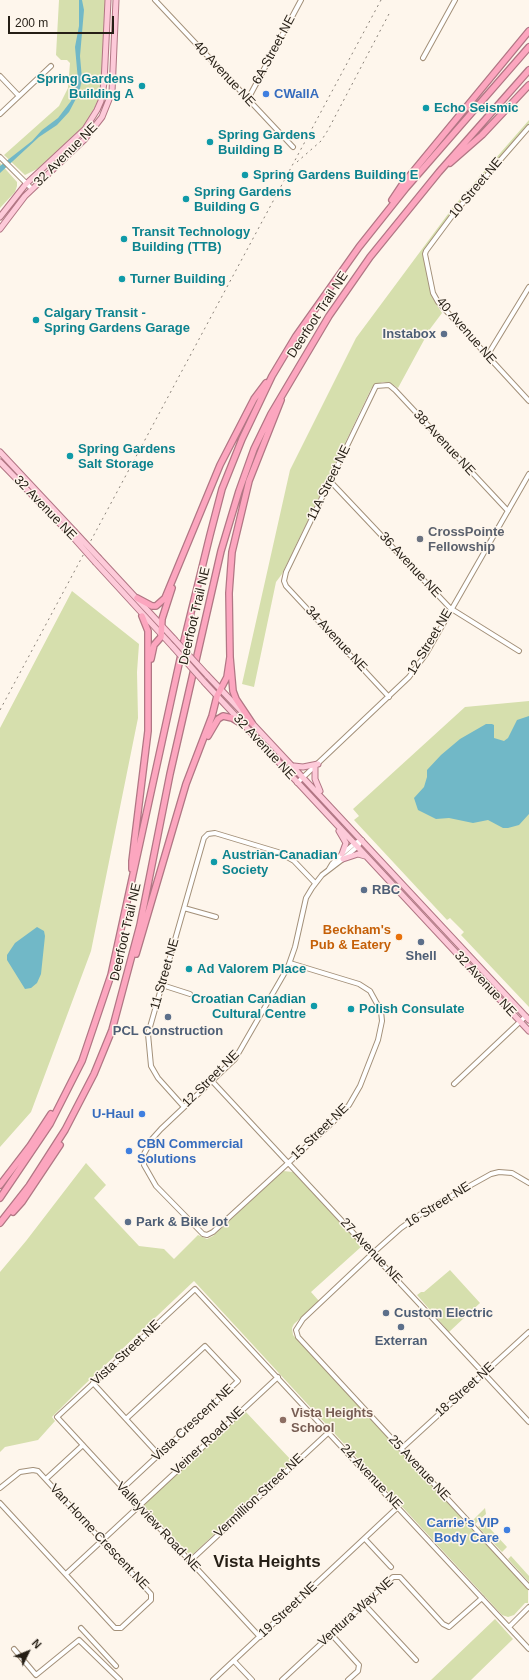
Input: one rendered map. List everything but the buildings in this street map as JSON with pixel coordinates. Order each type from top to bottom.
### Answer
[{"type":"highway","points":[[502,62],[529,25]]},
{"type":"highway","points":[[370,232],[402,185],[529,31]]},
{"type":"highway","name":"Deerfoot Trail NE","points":[[0,1198],[50,1124],[82,1061],[111,975],[184,640],[222,489],[242,439],[272,376],[296,336],[370,232],[411,182],[529,47]]},
{"type":"highway","name":"Deerfoot Trail NE","points":[[0,1222],[29,1186],[75,1112],[94,1074],[120,1006],[140,925],[170,774],[221,551],[239,491],[254,449],[285,386],[328,316],[370,257],[439,172],[529,70]]},
{"type":"highway","points":[[439,172],[460,156],[529,85]]},
{"type":"highway","points":[[137,598],[152,606],[159,605],[162,602],[220,465],[254,399],[272,376]]},
{"type":"highway","points":[[252,722],[236,699],[233,691],[230,657],[229,593],[232,552],[248,482],[285,386]]},
{"type":"highway","points":[[149,670],[154,645],[161,636],[162,625],[189,537]]},
{"type":"highway","points":[[133,874],[132,861],[148,731],[148,631],[142,616]]},
{"type":"highway","points":[[120,1006],[193,768],[212,716],[217,696],[227,677],[230,657]]},
{"type":"highway","points":[[193,768],[218,719],[223,716],[227,716],[242,724]]},
{"type":"highway","points":[[0,1185],[30,1146],[65,1094]]},
{"type":"highway","points":[[0,1227],[22,1202],[49,1164],[70,1129],[75,1112]]},
{"type":"main road","name":"32 Avenue NE","points":[[0,217],[26,184],[85,129],[97,110],[101,101],[104,83],[108,0]]},
{"type":"main road","name":"32 Avenue NE","points":[[0,229],[32,189],[92,131],[108,103],[112,85],[116,0]]},
{"type":"main road","name":"32 Avenue NE","points":[[1,455],[98,561],[137,598],[207,675],[323,797],[527,1018]]},
{"type":"main road","name":"32 Avenue NE","points":[[0,462],[73,534]]},
{"type":"main road","name":"32 Avenue NE","points":[[98,561],[142,616],[529,1031]]},
{"type":"main road","points":[[294,766],[303,767],[316,765],[315,779],[323,797]]},
{"type":"main road","points":[[330,817],[344,840],[346,847],[343,857],[358,854],[366,856]]},
{"type":"street","name":"40 Avenue NE","points":[[155,0],[293,147]]},
{"type":"street","name":"6A Street NE","points":[[248,99],[301,0]]},
{"type":"street","points":[[423,58],[455,0]]},
{"type":"street","points":[[0,114],[52,66]]},
{"type":"street","points":[[0,76],[19,96]]},
{"type":"street","name":"10 Street NE","points":[[426,250],[455,212],[529,127]]},
{"type":"street","points":[[0,157],[32,189]]},
{"type":"street","name":"40 Avenue NE","points":[[426,250],[433,293],[436,300],[529,401]]},
{"type":"street","points":[[487,356],[529,287]]},
{"type":"street","name":"38 Avenue NE","points":[[376,386],[389,385],[395,390],[508,511]]},
{"type":"street","name":"11A Street NE","points":[[284,581],[285,574],[376,386]]},
{"type":"street","name":"12 Street NE","points":[[298,783],[389,697],[409,677],[419,664],[450,608],[529,474]]},
{"type":"street","name":"36 Avenue NE","points":[[330,481],[450,608],[519,651]]},
{"type":"street","name":"34 Avenue NE","points":[[284,581],[286,586],[389,697]]},
{"type":"street","name":"11 Street NE","points":[[184,1107],[157,1077],[151,1066],[148,1034],[202,843],[208,834],[215,833],[278,852],[294,861],[315,883]]},
{"type":"street","name":"12 Street NE","points":[[207,1235],[200,1232],[156,1186],[144,1166],[144,1154],[152,1139],[161,1129],[235,1059],[290,963],[306,898],[315,883],[332,864],[343,857],[362,840]]},
{"type":"street","points":[[184,908],[216,917]]},
{"type":"street","name":"15 Street NE","points":[[207,1235],[213,1232],[334,1121],[353,1099],[378,1040],[382,1021],[381,1011],[375,999],[364,987],[290,963]]},
{"type":"street","points":[[162,986],[190,994]]},
{"type":"street","points":[[454,1084],[527,1018]]},
{"type":"street","name":"27 Avenue NE","points":[[212,1081],[289,1162],[529,1422]]},
{"type":"street","name":"16 Street NE","points":[[296,1330],[303,1319],[373,1253],[401,1228],[423,1212],[483,1177],[499,1172],[512,1173],[529,1183]]},
{"type":"street","name":"24 Avenue NE","points":[[195,1289],[529,1649]]},
{"type":"street","name":"Vista Street NE","points":[[57,1417],[195,1289]]},
{"type":"street","name":"25 Avenue NE","points":[[296,1330],[298,1337],[529,1587]]},
{"type":"street","name":"18 Street NE","points":[[401,1449],[529,1332]]},
{"type":"street","name":"Vista Crescent NE","points":[[123,1488],[238,1381],[205,1346],[126,1419]]},
{"type":"street","name":"Veiner Road NE","points":[[66,1574],[278,1377]]},
{"type":"street","points":[[93,1383],[159,1455]]},
{"type":"street","name":"Valleyview Road NE","points":[[57,1417],[260,1637]]},
{"type":"street","name":"Vermillion Street NE","points":[[190,1561],[328,1432]]},
{"type":"street","points":[[46,1479],[83,1445]]},
{"type":"street","name":"Van Horne Crescent NE","points":[[0,1488],[15,1475],[33,1470],[38,1471],[152,1596],[152,1600],[120,1629],[115,1628],[0,1503]]},
{"type":"street","name":"19 Street NE","points":[[213,1680],[365,1540],[398,1507]]},
{"type":"street","points":[[365,1540],[391,1567]]},
{"type":"street","name":"Ventura Way NE","points":[[282,1680],[396,1576],[400,1577],[444,1624],[449,1627],[482,1598]]},
{"type":"street","points":[[364,1604],[416,1660]]},
{"type":"street","points":[[509,1627],[529,1607]]},
{"type":"street","points":[[82,1628],[116,1666]]},
{"type":"street","points":[[331,1634],[359,1665],[358,1670],[348,1680]]},
{"type":"street","points":[[14,1649],[33,1674],[36,1675],[80,1640],[120,1680]]},
{"type":"street","points":[[234,1661],[252,1680]]},
{"type":"green space","points":[[59,0],[106,0],[102,81],[99,98],[88,121],[82,128],[39,168],[25,175],[4,155],[59,106],[68,88],[70,63],[67,60],[61,60],[56,55]]},
{"type":"green space","points":[[529,120],[529,123],[455,208],[423,251],[430,290],[433,299],[442,313],[430,329],[398,388],[392,384],[383,382],[377,384],[371,389],[282,574],[276,582],[254,687],[242,684],[290,470],[356,338],[454,206]]},
{"type":"green space","points":[[0,163],[17,182],[17,186],[15,192],[0,208]]},
{"type":"green space","points":[[72,591],[139,644],[137,672],[138,718],[91,951],[31,1112],[0,1147],[0,728]]},
{"type":"green space","points":[[529,701],[529,1007],[461,935],[464,932],[450,918],[447,920],[354,820],[359,816],[353,809],[465,707]]},
{"type":"green space","points":[[86,1163],[106,1185],[94,1198],[139,1246],[164,1249],[174,1259],[198,1235],[207,1239],[213,1236],[283,1171],[293,1172],[362,1246],[311,1292],[319,1301],[294,1324],[292,1328],[293,1335],[528,1589],[528,1603],[525,1603],[514,1615],[508,1617],[502,1615],[194,1281],[52,1417],[55,1421],[38,1440],[5,1447],[0,1452],[0,1272],[26,1241]]},
{"type":"green space","points":[[450,1270],[480,1303],[449,1332],[417,1295],[424,1292]]},
{"type":"green space","points":[[245,1411],[292,1461],[193,1554],[189,1554],[143,1505]]},
{"type":"green space","points":[[485,1508],[486,1514],[475,1524],[472,1521]]},
{"type":"green space","points":[[484,1522],[507,1547],[502,1552],[478,1527]]},
{"type":"green space","points":[[511,1556],[529,1576],[529,1582],[508,1559]]},
{"type":"green space","points":[[495,1619],[513,1639],[471,1680],[431,1680]]},
{"type":"water","points":[[79,0],[82,0],[84,10],[80,56],[82,79],[79,93],[69,112],[57,125],[39,137],[0,173],[0,166],[58,118],[71,101],[78,80],[75,47],[79,26]]},
{"type":"water","points":[[529,716],[529,814],[519,825],[503,828],[488,820],[473,823],[449,818],[436,819],[418,810],[414,798],[424,787],[427,777],[427,770],[441,755],[460,739],[486,724],[494,725],[494,738],[504,741],[508,738],[517,720]]},
{"type":"water","points":[[37,927],[44,931],[45,936],[41,974],[37,983],[31,988],[25,989],[7,960],[7,955],[15,943]]},
{"type":"railway","points":[[0,710],[381,0]]},
{"type":"railway","points":[[297,162],[321,141],[328,130],[390,12]]},
{"type":"place","name":"Spring Gardens Building A","points":[[142,86]]},
{"type":"place","name":"CWallA","points":[[266,94]]},
{"type":"place","name":"Echo Seismic","points":[[426,108]]},
{"type":"place","name":"Spring Gardens Building B","points":[[210,142]]},
{"type":"place","name":"Spring Gardens Building E","points":[[245,175]]},
{"type":"place","name":"Spring Gardens Building G","points":[[186,199]]},
{"type":"place","name":"Transit Technology Building (TTB)","points":[[124,239]]},
{"type":"place","name":"Turner Building","points":[[122,279]]},
{"type":"place","name":"Calgary Transit - Spring Gardens Garage","points":[[36,320]]},
{"type":"place","name":"Instabox","points":[[444,334]]},
{"type":"place","name":"Spring Gardens Salt Storage","points":[[70,456]]},
{"type":"place","name":"CrossPointe Fellowship","points":[[420,539]]},
{"type":"place","name":"Austrian-Canadian Society","points":[[214,862]]},
{"type":"place","name":"RBC","points":[[364,890]]},
{"type":"place","name":"Beckham's Pub & Eatery","points":[[399,937]]},
{"type":"place","name":"Shell","points":[[421,942]]},
{"type":"place","name":"Ad Valorem Place","points":[[189,969]]},
{"type":"place","name":"Croatian Canadian Cultural Centre","points":[[314,1006]]},
{"type":"place","name":"Polish Consulate","points":[[351,1009]]},
{"type":"place","name":"PCL Construction","points":[[168,1017]]},
{"type":"place","name":"U-Haul","points":[[142,1114]]},
{"type":"place","name":"CBN Commercial Solutions","points":[[129,1151]]},
{"type":"place","name":"Park & Bike lot","points":[[128,1222]]},
{"type":"place","name":"Custom Electric","points":[[386,1313]]},
{"type":"place","name":"Exterran","points":[[401,1327]]},
{"type":"place","name":"Vista Heights School","points":[[283,1420]]},
{"type":"place","name":"Carrie's VIP Body Care","points":[[507,1530]]},
{"type":"district","name":"Vista Heights","points":[[267,1562]]}]
